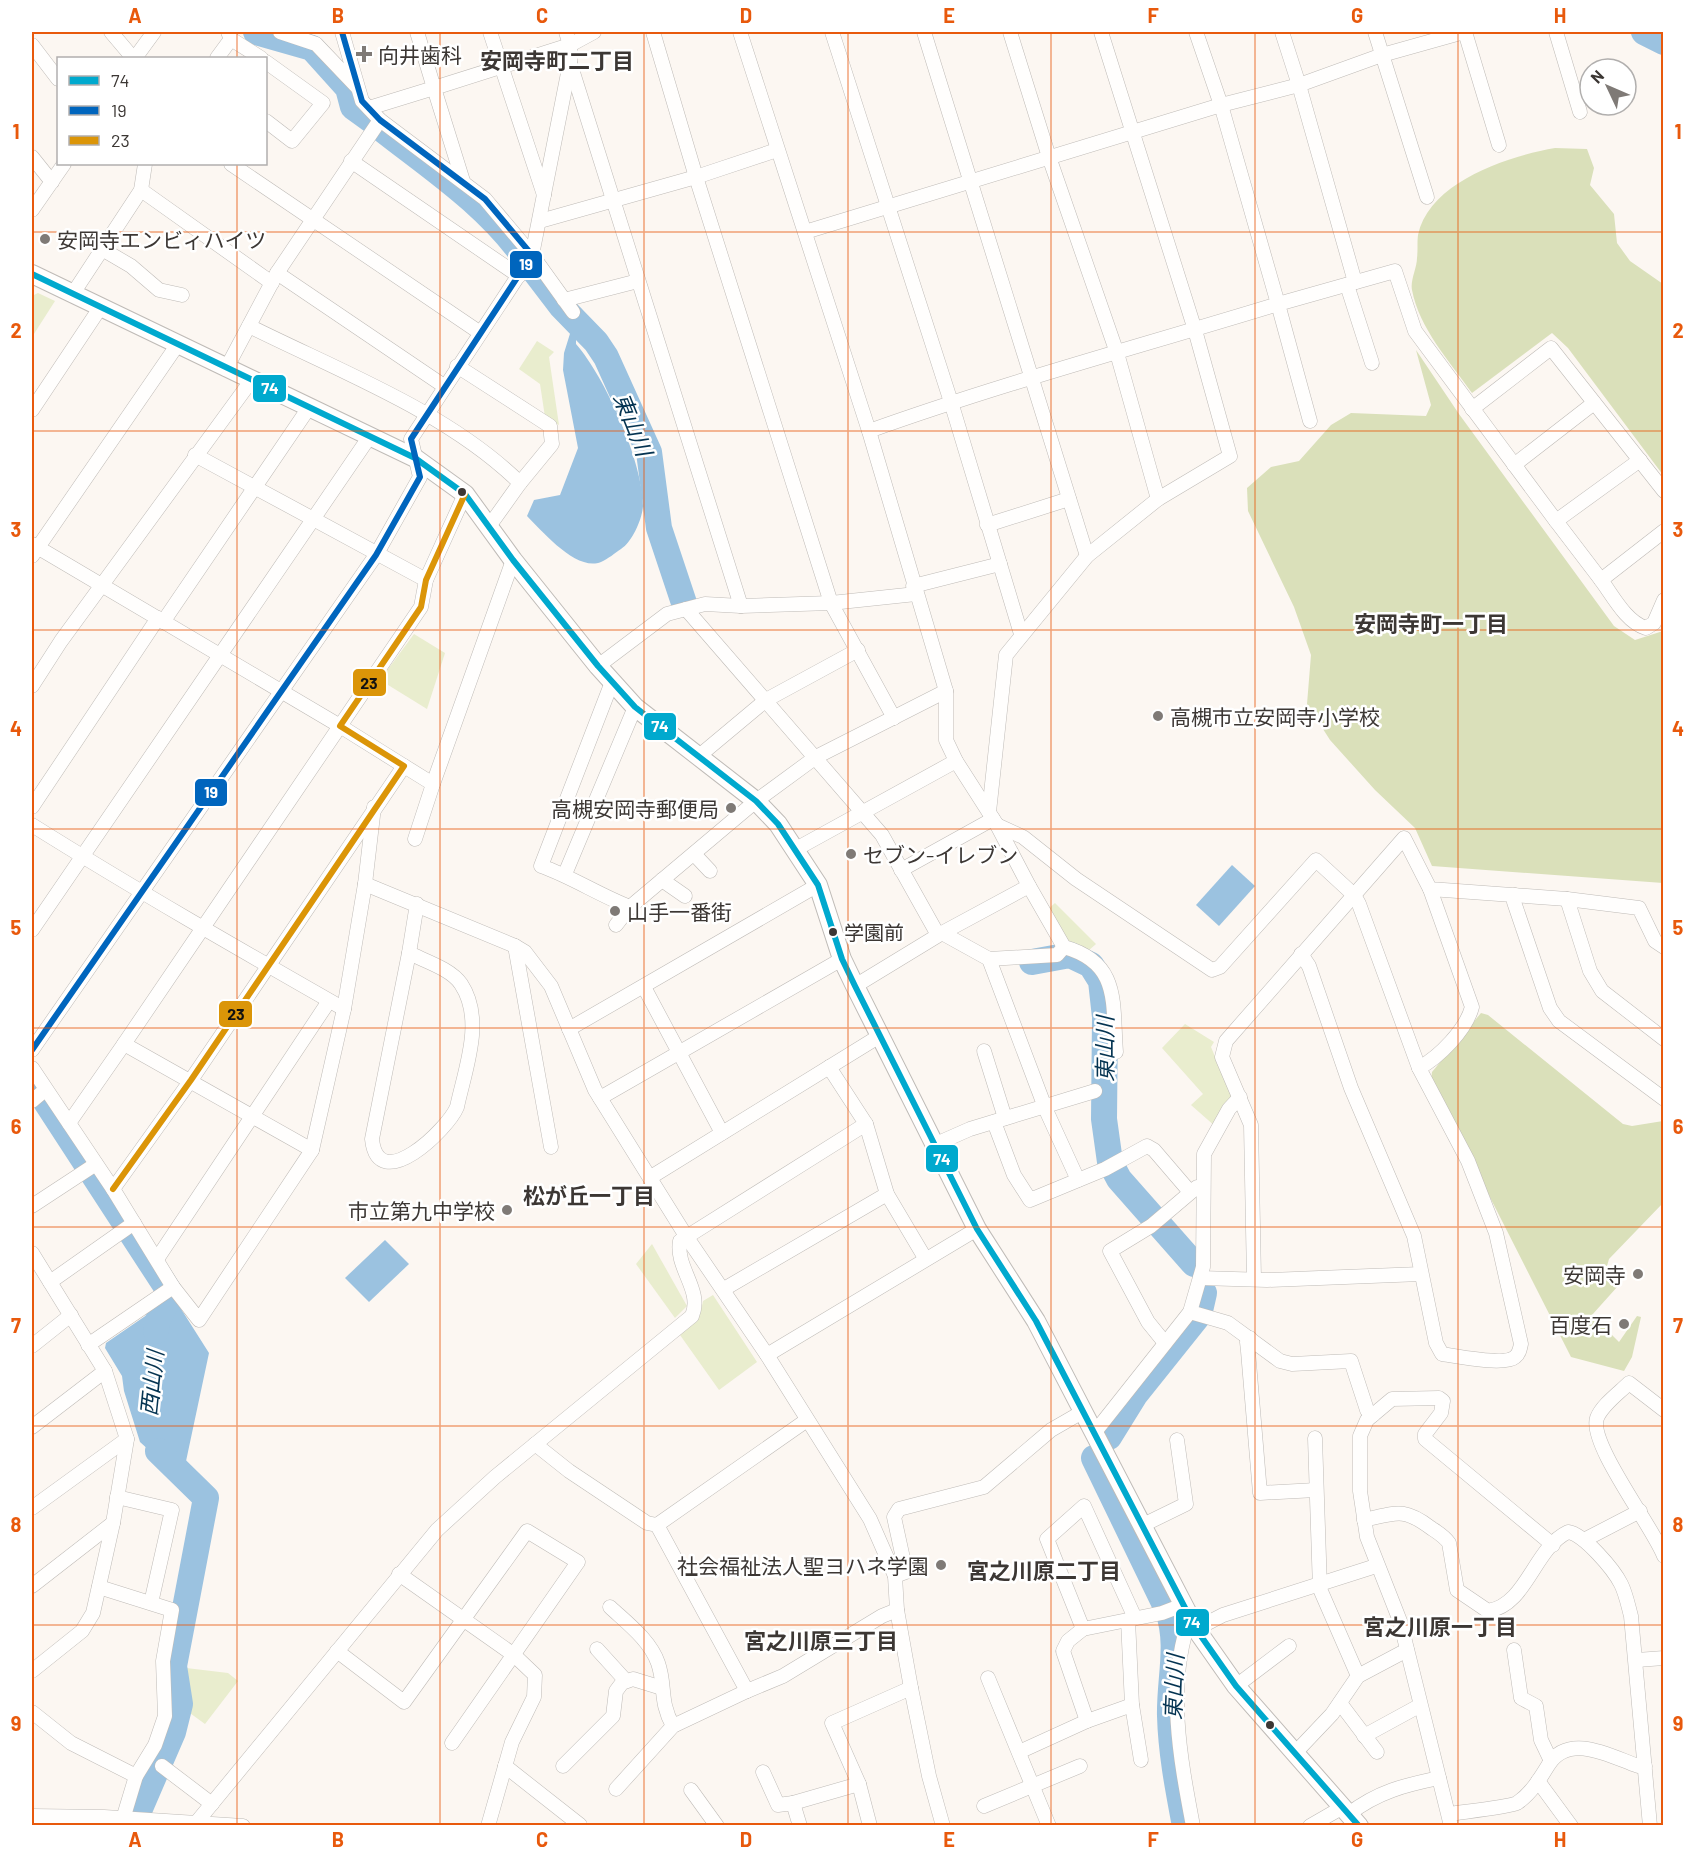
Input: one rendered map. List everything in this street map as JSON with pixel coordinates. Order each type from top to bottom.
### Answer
[{"type":"main road","points":[[34,279],[178,344],[308,409],[370,435],[415,458],[465,494],[490,525],[513,560],[598,666],[635,707],[756,801],[778,824],[818,885],[842,959],[878,1037],[936,1144],[977,1229],[1036,1321],[1095,1432],[1143,1526],[1180,1615],[1236,1686],[1351,1816]]},
{"type":"street","points":[[111,32],[133,57]]},
{"type":"street","points":[[135,57],[154,32]]},
{"type":"street","points":[[280,32],[316,44],[359,88]]},
{"type":"street","points":[[342,32],[362,101],[380,120],[485,199],[532,255],[573,312]]},
{"type":"street","points":[[417,32],[462,181]]},
{"type":"street","points":[[490,32],[545,197]]},
{"type":"street","points":[[369,108],[501,67],[568,38],[594,32]]},
{"type":"street","points":[[653,32],[696,177],[831,603],[894,718]]},
{"type":"street","points":[[740,32],[868,431],[946,692],[946,740],[956,761],[993,818],[1060,951]]},
{"type":"street","points":[[832,32],[951,402],[1021,634]]},
{"type":"street","points":[[924,32],[1034,379],[1087,556]]},
{"type":"street","points":[[1010,32],[1049,157],[1117,353],[1158,499]]},
{"type":"street","points":[[993,818],[1006,655],[1087,556],[1158,499],[1230,456],[1195,330],[1101,32]]},
{"type":"street","points":[[1196,32],[1221,105],[1310,421]]},
{"type":"street","points":[[1282,32],[1299,85],[1371,363]]},
{"type":"street","points":[[1374,32],[1427,197]]},
{"type":"street","points":[[805,232],[1221,105],[1299,85],[1382,55],[1464,32],[1499,145]]},
{"type":"street","points":[[1556,32],[1578,105]]},
{"type":"street","points":[[218,57],[229,35],[260,57]]},
{"type":"street","points":[[568,38],[570,63],[741,606]]},
{"type":"street","points":[[32,45],[57,78]]},
{"type":"street","points":[[267,63],[323,103],[292,141],[267,122]]},
{"type":"street","points":[[32,1050],[278,692],[376,555],[420,477],[411,439],[479,332],[532,255],[570,63]]},
{"type":"street","points":[[226,369],[274,278],[380,120]]},
{"type":"street","points":[[540,221],[696,177],[777,150]]},
{"type":"street","points":[[32,158],[52,182]]},
{"type":"street","points":[[351,161],[519,276]]},
{"type":"street","points":[[32,210],[63,165]]},
{"type":"street","points":[[72,295],[141,190],[145,165]]},
{"type":"street","points":[[232,165],[479,332]]},
{"type":"street","points":[[141,190],[444,386]]},
{"type":"street","points":[[102,249],[131,266],[159,290],[182,295]]},
{"type":"street","points":[[868,431],[951,402],[1395,271],[1415,331],[1626,614],[1640,626],[1647,627],[1654,623],[1664,600]]},
{"type":"street","points":[[564,300],[638,281]]},
{"type":"street","points":[[32,410],[100,308]]},
{"type":"street","points":[[249,326],[426,413],[497,461],[520,483]]},
{"type":"street","points":[[178,344],[33,549],[103,585],[433,784]]},
{"type":"street","points":[[1472,409],[1551,348],[1664,491]]},
{"type":"street","points":[[457,366],[550,426],[552,444],[490,525]]},
{"type":"street","points":[[32,686],[61,641],[251,381]]},
{"type":"street","points":[[1514,465],[1594,403]]},
{"type":"street","points":[[32,807],[308,409]]},
{"type":"street","points":[[32,930],[370,435]]},
{"type":"street","points":[[195,455],[376,555],[426,580]]},
{"type":"street","points":[[1556,521],[1640,460]]},
{"type":"street","points":[[69,1124],[421,606],[426,580],[465,494]]},
{"type":"street","points":[[987,525],[1069,499]]},
{"type":"street","points":[[1601,580],[1664,531]]},
{"type":"street","points":[[416,839],[433,784],[513,560]]},
{"type":"street","points":[[598,666],[667,614],[705,604],[741,606],[831,603],[915,590],[1000,564]]},
{"type":"street","points":[[686,609],[882,835],[940,934],[990,962],[1060,951],[1085,953],[1103,969],[1111,987],[1116,1052]]},
{"type":"street","points":[[699,756],[766,700],[858,650]]},
{"type":"street","points":[[612,682],[541,866],[565,874],[596,894],[630,907]]},
{"type":"street","points":[[616,925],[630,907],[756,801],[816,757],[946,692]]},
{"type":"street","points":[[565,874],[635,707]]},
{"type":"street","points":[[796,849],[956,761]]},
{"type":"street","points":[[113,1189],[191,1080],[374,807],[404,766]]},
{"type":"street","points":[[32,1068],[113,1189],[173,1287],[199,1320],[312,1150],[344,1010],[366,884],[374,807]]},
{"type":"street","points":[[901,870],[993,818]]},
{"type":"street","points":[[993,818],[1023,837],[1076,879],[1212,970],[1220,967],[1316,860],[1354,895],[1419,1068],[1468,1161],[1497,1233],[1521,1344],[1518,1356],[1512,1360],[1500,1361],[1442,1354],[1436,1344],[1414,1236],[1351,1088],[1309,966],[1301,954]]},
{"type":"street","points":[[32,825],[142,890],[201,929],[344,1010]]},
{"type":"street","points":[[1254,1279],[1251,1125],[1222,1057],[1223,1045],[1404,838],[1430,889],[1472,1007],[1468,1018],[1433,1060],[1419,1068]]},
{"type":"street","points":[[694,854],[710,871]]},
{"type":"street","points":[[662,880],[685,896]]},
{"type":"street","points":[[366,884],[515,946],[525,952],[550,986],[600,1098],[686,1236],[767,1355],[870,1519],[895,1576],[897,1610],[911,1688],[929,1776],[943,1826]]},
{"type":"street","points":[[569,1029],[818,885]]},
{"type":"street","points":[[855,986],[940,934],[1029,886]]},
{"type":"street","points":[[1430,889],[1567,899],[1639,908],[1655,941],[1664,947]]},
{"type":"street","points":[[1515,895],[1514,902],[1550,1008],[1559,1022],[1664,1099]]},
{"type":"street","points":[[1567,899],[1590,971],[1602,991],[1664,1039]]},
{"type":"street","points":[[409,953],[448,973],[461,984],[474,1022],[457,1107],[452,1119],[403,1161],[393,1163],[380,1158],[373,1149],[372,1139],[417,904]]},
{"type":"street","points":[[515,946],[551,1147]]},
{"type":"street","points":[[600,1098],[842,959]]},
{"type":"street","points":[[990,962],[1045,1105],[1078,1180]]},
{"type":"street","points":[[644,987],[722,1133]]},
{"type":"street","points":[[157,1259],[254,1117],[329,1001]]},
{"type":"street","points":[[651,1177],[878,1037]]},
{"type":"street","points":[[124,1044],[312,1150]]},
{"type":"street","points":[[984,1051],[1014,1175],[1026,1198],[1034,1200],[1150,1146],[1190,1192]]},
{"type":"street","points":[[829,1067],[866,1124],[887,1194],[925,1258]]},
{"type":"street","points":[[32,1101],[45,1090]]},
{"type":"street","points":[[936,1144],[970,1129],[1095,1090]]},
{"type":"street","points":[[1095,1432],[1165,1343],[1196,1313],[1204,1246],[1204,1154],[1229,1110],[1240,1097]]},
{"type":"street","points":[[203,1824],[212,1804],[259,1751],[399,1574],[437,1530],[535,1444],[692,1316],[696,1299],[678,1254],[680,1242],[686,1236],[866,1124]]},
{"type":"street","points":[[32,1206],[96,1164]]},
{"type":"street","points":[[1165,1343],[1137,1304],[1110,1251],[1155,1222],[1190,1192],[1204,1186]]},
{"type":"street","points":[[724,1289],[887,1194]]},
{"type":"street","points":[[50,1282],[134,1223]]},
{"type":"street","points":[[767,1355],[925,1258],[977,1229]]},
{"type":"street","points":[[32,1671],[82,1631],[93,1614],[113,1523],[127,1438],[105,1371],[71,1314],[33,1261]]},
{"type":"street","points":[[1200,1278],[1254,1279],[1421,1274]]},
{"type":"street","points":[[88,1345],[173,1287]]},
{"type":"street","points":[[1196,1313],[1228,1323],[1280,1361],[1292,1364],[1351,1361],[1367,1410],[1373,1415]]},
{"type":"street","points":[[32,1346],[71,1314]]},
{"type":"street","points":[[1251,1338],[1247,1342],[1260,1493],[1316,1490]]},
{"type":"street","points":[[32,1427],[105,1371]]},
{"type":"street","points":[[1664,1410],[1629,1383],[1597,1418],[1597,1427],[1606,1455],[1657,1539],[1664,1556]]},
{"type":"street","points":[[1552,1545],[1425,1439],[1425,1434],[1441,1413],[1443,1401],[1439,1398],[1392,1399],[1362,1428],[1360,1491],[1364,1520],[1376,1566],[1400,1621],[1419,1706],[1450,1820],[1515,1804],[1538,1781],[1557,1754],[1581,1747],[1638,1766],[1645,1766]]},
{"type":"street","points":[[895,1576],[906,1572],[894,1517],[899,1509],[984,1487],[1051,1430],[1084,1411]]},
{"type":"street","points":[[657,1526],[807,1420]]},
{"type":"street","points":[[32,1508],[127,1438]]},
{"type":"street","points":[[1316,1438],[1320,1583],[1358,1676]]},
{"type":"street","points":[[1143,1526],[1186,1504],[1177,1440]]},
{"type":"street","points":[[535,1444],[569,1472],[647,1523],[657,1526],[747,1691]]},
{"type":"street","points":[[117,1497],[172,1510],[151,1603]]},
{"type":"street","points":[[1083,1629],[1047,1539],[1084,1506],[1132,1619],[1132,1705],[1141,1760]]},
{"type":"street","points":[[1584,1540],[1640,1511]]},
{"type":"street","points":[[1364,1520],[1403,1512],[1411,1514],[1444,1537],[1449,1543],[1457,1590],[1488,1611],[1503,1607],[1552,1545],[1568,1532],[1584,1540],[1621,1583],[1631,1616],[1650,1826]]},
{"type":"street","points":[[32,1586],[113,1523]]},
{"type":"street","points":[[337,1651],[404,1702],[527,1531],[578,1562],[452,1743]]},
{"type":"street","points":[[1087,1721],[1063,1651],[1068,1641],[1083,1629],[1132,1619],[1180,1615],[1223,1615],[1376,1566]]},
{"type":"street","points":[[399,1574],[514,1655],[535,1675],[534,1697],[512,1742],[488,1826]]},
{"type":"street","points":[[99,1587],[172,1610],[163,1661],[165,1716],[155,1745],[136,1776],[117,1821]]},
{"type":"street","points":[[610,1607],[650,1647],[659,1665],[664,1711],[673,1726]]},
{"type":"street","points":[[616,1789],[673,1726],[783,1676],[882,1616],[897,1610]]},
{"type":"street","points":[[1180,1615],[1181,1641],[1176,1699],[1184,1779],[1192,1826]]},
{"type":"street","points":[[1236,1686],[1289,1646]]},
{"type":"street","points":[[597,1649],[626,1681]]},
{"type":"street","points":[[1295,1752],[1340,1704],[1358,1676],[1407,1650]]},
{"type":"street","points":[[1514,1650],[1518,1690],[1521,1698],[1536,1706],[1541,1740],[1551,1761]]},
{"type":"street","points":[[1636,1659],[1664,1658]]},
{"type":"street","points":[[563,1766],[613,1716],[616,1691],[626,1681],[633,1678],[662,1688]]},
{"type":"street","points":[[988,1678],[1049,1826]]},
{"type":"street","points":[[870,1826],[859,1784],[832,1724],[911,1688]]},
{"type":"street","points":[[1340,1704],[1377,1752]]},
{"type":"street","points":[[1019,1752],[1087,1721],[1132,1705]]},
{"type":"street","points":[[1364,1736],[1419,1706]]},
{"type":"street","points":[[32,1712],[71,1743],[136,1776]]},
{"type":"street","points":[[162,1766],[212,1804]]},
{"type":"street","points":[[505,1766],[580,1825]]},
{"type":"street","points":[[984,1806],[1080,1766]]},
{"type":"street","points":[[763,1772],[778,1805],[793,1803],[859,1784]]},
{"type":"street","points":[[1310,1826],[1351,1816],[1373,1797],[1386,1792],[1439,1778]]},
{"type":"street","points":[[1538,1781],[1571,1826]]},
{"type":"street","points":[[692,1790],[717,1826]]},
{"type":"street","points":[[793,1803],[800,1826]]},
{"type":"street","points":[[32,1816],[243,1826]]},
{"type":"green space","points":[[1555,148],[1587,149],[1594,168],[1590,185],[1614,214],[1617,243],[1630,261],[1663,284],[1663,475],[1568,348],[1552,333],[1472,393],[1436,344],[1416,304],[1412,286],[1417,262],[1418,235],[1425,216],[1437,200],[1454,186],[1494,165]]},
{"type":"green space","points":[[38,293],[55,301],[32,337],[32,296]]},
{"type":"green space","points":[[537,341],[554,352],[549,357],[559,425],[545,417],[540,384],[519,369]]},
{"type":"green space","points":[[1416,350],[1459,414],[1614,626],[1635,640],[1663,631],[1663,883],[1432,866],[1415,828],[1375,790],[1330,740],[1307,704],[1311,655],[1294,607],[1248,511],[1247,488],[1271,467],[1299,461],[1331,425],[1351,413],[1426,416],[1431,405]]},
{"type":"green space","points":[[414,634],[445,653],[427,709],[380,680]]},
{"type":"green space","points":[[1055,903],[1096,944],[1088,951],[1067,941],[1046,911]]},
{"type":"green space","points":[[1481,1013],[1488,1015],[1623,1124],[1632,1126],[1663,1121],[1663,1203],[1609,1259],[1607,1266],[1618,1286],[1592,1315],[1619,1342],[1637,1316],[1641,1317],[1632,1357],[1624,1371],[1571,1357],[1431,1081],[1432,1072]]},
{"type":"green space","points":[[1185,1024],[1214,1042],[1211,1047],[1232,1097],[1216,1127],[1191,1105],[1203,1094],[1162,1048]]},
{"type":"green space","points":[[652,1244],[687,1306],[675,1318],[636,1264]]},
{"type":"green space","points":[[713,1295],[757,1362],[719,1390],[680,1335],[695,1320],[703,1301]]},
{"type":"green space","points":[[178,1667],[228,1673],[238,1681],[205,1724],[183,1708],[184,1699]]},
{"type":"water","points":[[573,324],[576,326],[576,344],[599,377],[629,444],[637,467],[643,506],[636,530],[625,546],[604,561],[592,564],[571,556],[561,549],[527,516],[534,500],[560,495],[578,448],[563,370],[564,353]]},
{"type":"water","points":[[1232,865],[1255,886],[1219,926],[1196,905]]},
{"type":"water","points":[[385,1240],[409,1264],[369,1302],[345,1278]]},
{"type":"water","points":[[170,1299],[176,1301],[209,1353],[182,1480],[140,1442],[124,1391],[122,1376],[105,1348],[106,1343]]},
{"type":"waterway","name":"東山川","points":[[256,32],[312,48],[348,88],[353,107],[371,120]]},
{"type":"waterway","points":[[1644,32],[1664,42]]},
{"type":"waterway","name":"東山川","points":[[383,130],[476,204],[494,221],[525,258]]},
{"type":"waterway","name":"東山川","points":[[533,269],[562,307],[596,342],[606,357],[649,452],[659,528],[684,603]]},
{"type":"waterway","name":"東山川","points":[[1032,962],[1070,955],[1091,965],[1101,981],[1105,1017],[1104,1119],[1110,1162],[1119,1179],[1194,1264]]},
{"type":"waterway","name":"西山川","points":[[46,1102],[171,1294],[157,1322],[156,1331]]},
{"type":"waterway","name":"東山川","points":[[1109,1437],[1135,1395],[1199,1315],[1204,1293]]},
{"type":"waterway","name":"西山川","points":[[138,1813],[173,1732],[180,1704],[174,1666],[206,1498],[158,1451]]},
{"type":"waterway","name":"東山川","points":[[1094,1458],[1168,1611],[1174,1650],[1170,1703],[1171,1730],[1175,1771],[1185,1826]]},
{"type":"transit line","name":"19","points":[[32,1050],[376,555],[420,477],[411,439],[532,255],[485,199],[380,120],[362,101],[342,32]]},
{"type":"transit line","name":"74","points":[[32,274],[415,458],[465,494],[513,560],[598,666],[635,707],[756,801],[778,824],[818,885],[842,959],[977,1229],[1036,1321],[1196,1629],[1236,1686],[1359,1826]]},
{"type":"transit line","name":"23","points":[[113,1189],[191,1080],[404,766],[340,726],[421,607],[426,580],[465,494]]},
{"type":"place","name":"向井歯科","points":[[364,54]]},
{"type":"place","name":"安岡寺エンビィハイツ","points":[[45,239]]},
{"type":"place","name":"高槻市立安岡寺小学校","points":[[1158,716]]},
{"type":"place","name":"高槻安岡寺郵便局","points":[[731,808]]},
{"type":"place","name":"セブン-イレブン","points":[[851,854]]},
{"type":"place","name":"山手一番街","points":[[615,911]]},
{"type":"place","name":"学園前","points":[[833,932]]},
{"type":"place","name":"市立第九中学校","points":[[507,1210]]},
{"type":"place","name":"安岡寺","points":[[1638,1274]]},
{"type":"place","name":"百度石","points":[[1624,1324]]},
{"type":"place","name":"社会福祉法人聖ヨハネ学園","points":[[941,1565]]},
{"type":"district","name":"安岡寺町二丁目","points":[[557,60]]},
{"type":"district","name":"安岡寺町一丁目","points":[[1431,623]]},
{"type":"district","name":"松が丘一丁目","points":[[589,1195]]},
{"type":"district","name":"宮之川原二丁目","points":[[1044,1570]]},
{"type":"district","name":"宮之川原一丁目","points":[[1440,1626]]},
{"type":"district","name":"宮之川原三丁目","points":[[821,1640]]}]
